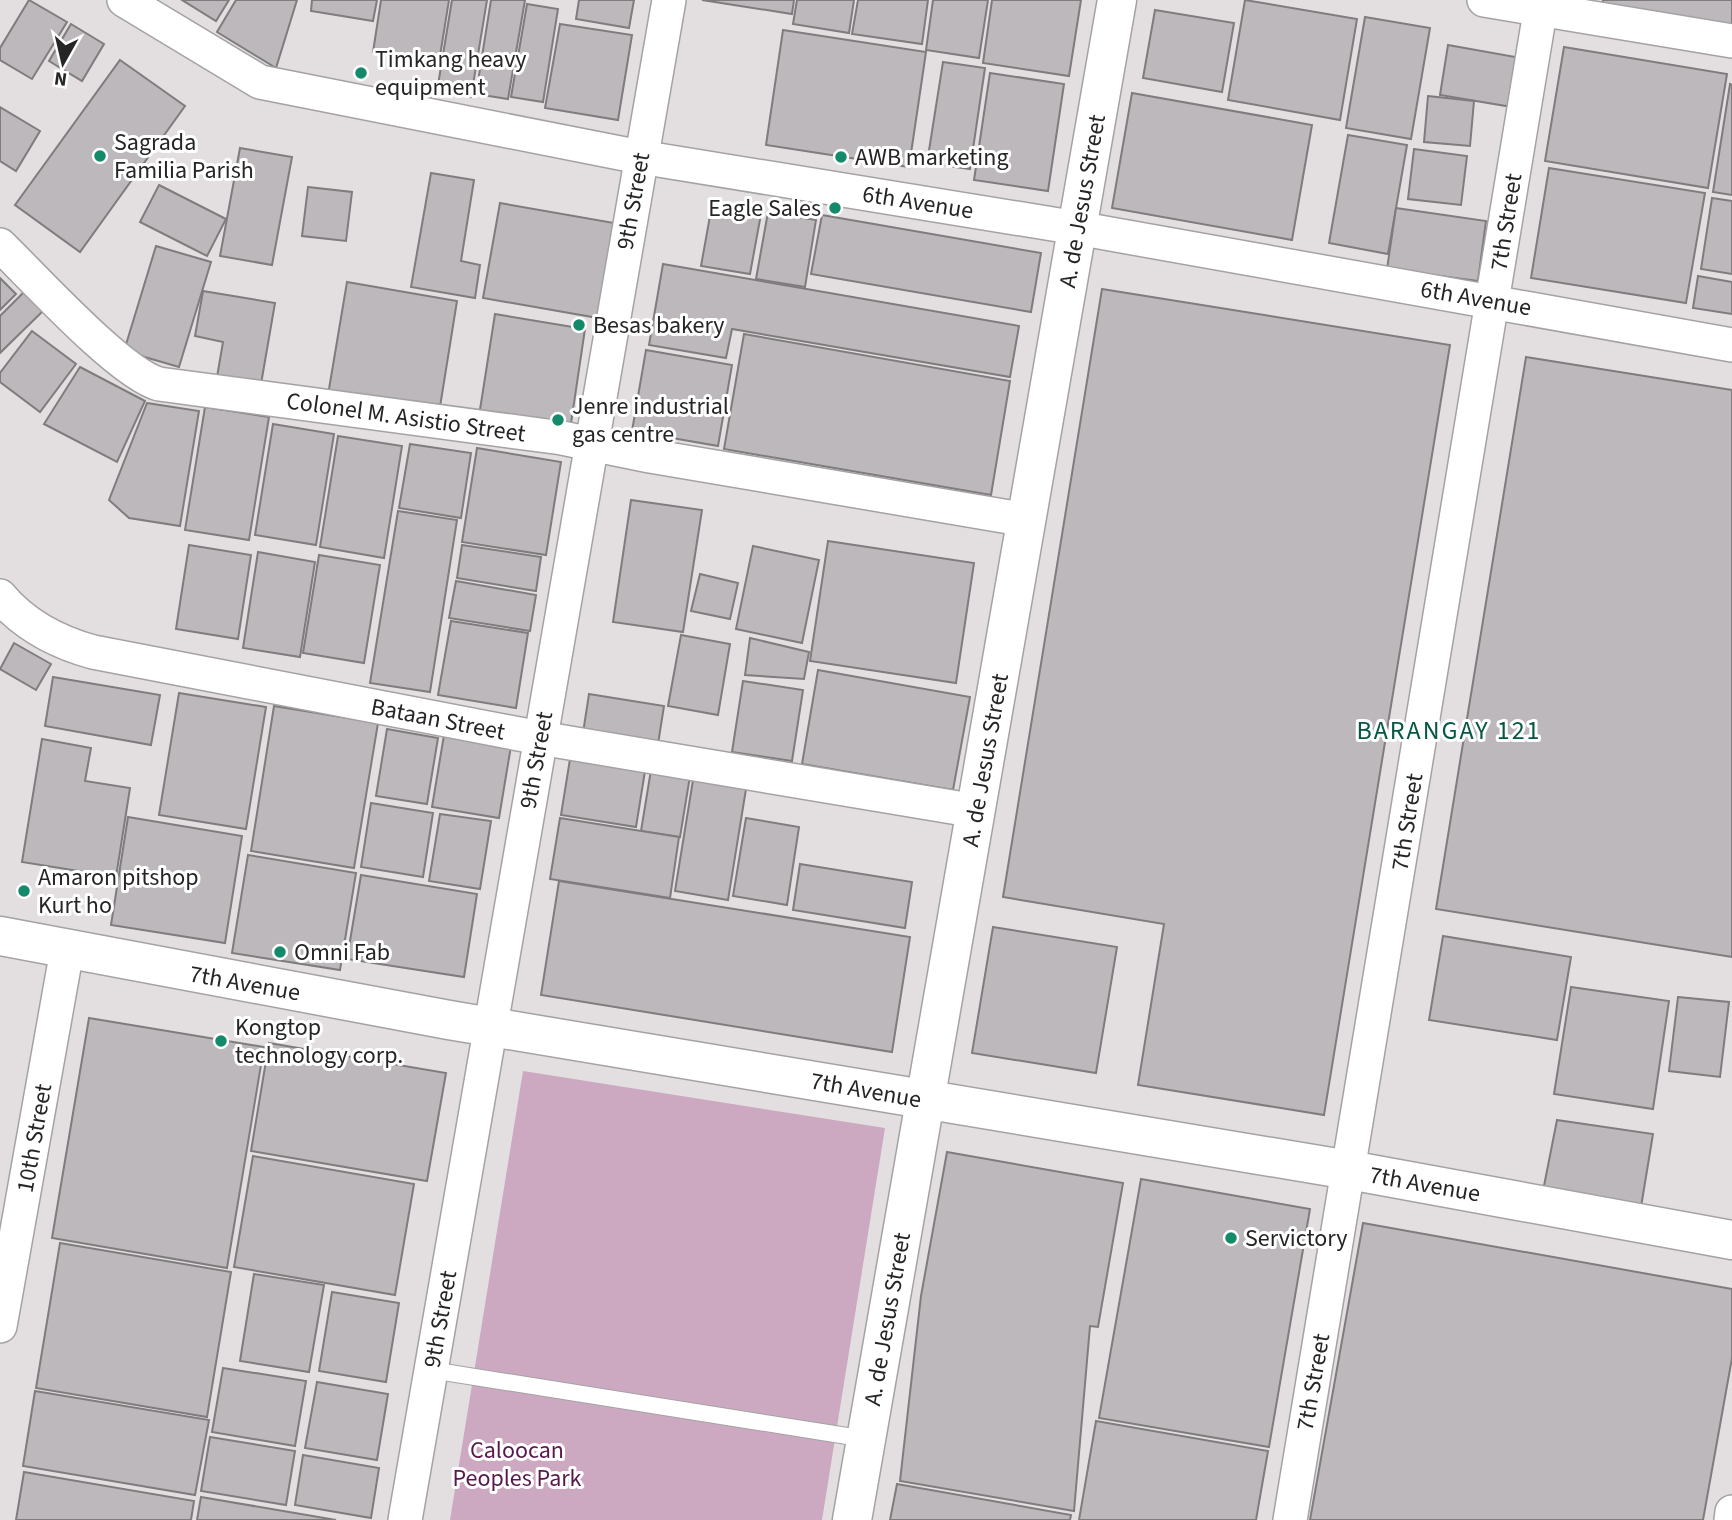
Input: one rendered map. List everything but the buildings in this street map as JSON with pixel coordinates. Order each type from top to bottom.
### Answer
[{"type":"main road","name":"A. de Jesus Street","points":[[852,1520],[1117,0]]},
{"type":"main road","name":"7th Avenue","points":[[0,936],[491,1027],[1349,1170],[1732,1240]]},
{"type":"street","name":"9th Street","points":[[405,1520],[669,0]]},
{"type":"street","points":[[1484,0],[1541,5],[1732,41]]},
{"type":"street","name":"6th Avenue","points":[[131,2],[260,82],[640,157],[1077,228],[1732,345]]},
{"type":"street","name":"7th Street","points":[[1290,1520],[1541,5]]},
{"type":"street","name":"Colonel M. Asistio Street","points":[[0,245],[123,363],[147,381],[591,443],[650,456],[1027,520]]},
{"type":"street","name":"Bataan Street","points":[[3,605],[40,631],[65,644],[93,652],[540,738],[976,811]]},
{"type":"street","name":"10th Street","points":[[0,1326],[67,950]]},
{"type":"street","points":[[1731,1520],[1732,1513]]},
{"type":"lane","points":[[431,1370],[866,1438]]},
{"type":"green space","name":"Caloocan Peoples Park","points":[[523,1071],[885,1128],[822,1520],[450,1520]]},
{"type":"place","name":"Timkang heavy equipment","points":[[361,73]]},
{"type":"place","name":"Sagrada Familia Parish","points":[[100,156]]},
{"type":"place","name":"AWB marketing","points":[[841,157]]},
{"type":"place","name":"Eagle Sales","points":[[835,208]]},
{"type":"place","name":"Besas bakery","points":[[579,325]]},
{"type":"place","name":"Jenre industrial gas centre","points":[[558,420]]},
{"type":"place","name":"Amaron pitshop Kurt ho","points":[[24,891]]},
{"type":"place","name":"Omni Fab","points":[[280,952]]},
{"type":"place","name":"Kongtop technology corp.","points":[[221,1041]]},
{"type":"place","name":"Servictory","points":[[1231,1238]]},
{"type":"district","name":"BARANGAY 121","points":[[1449,730]]}]
